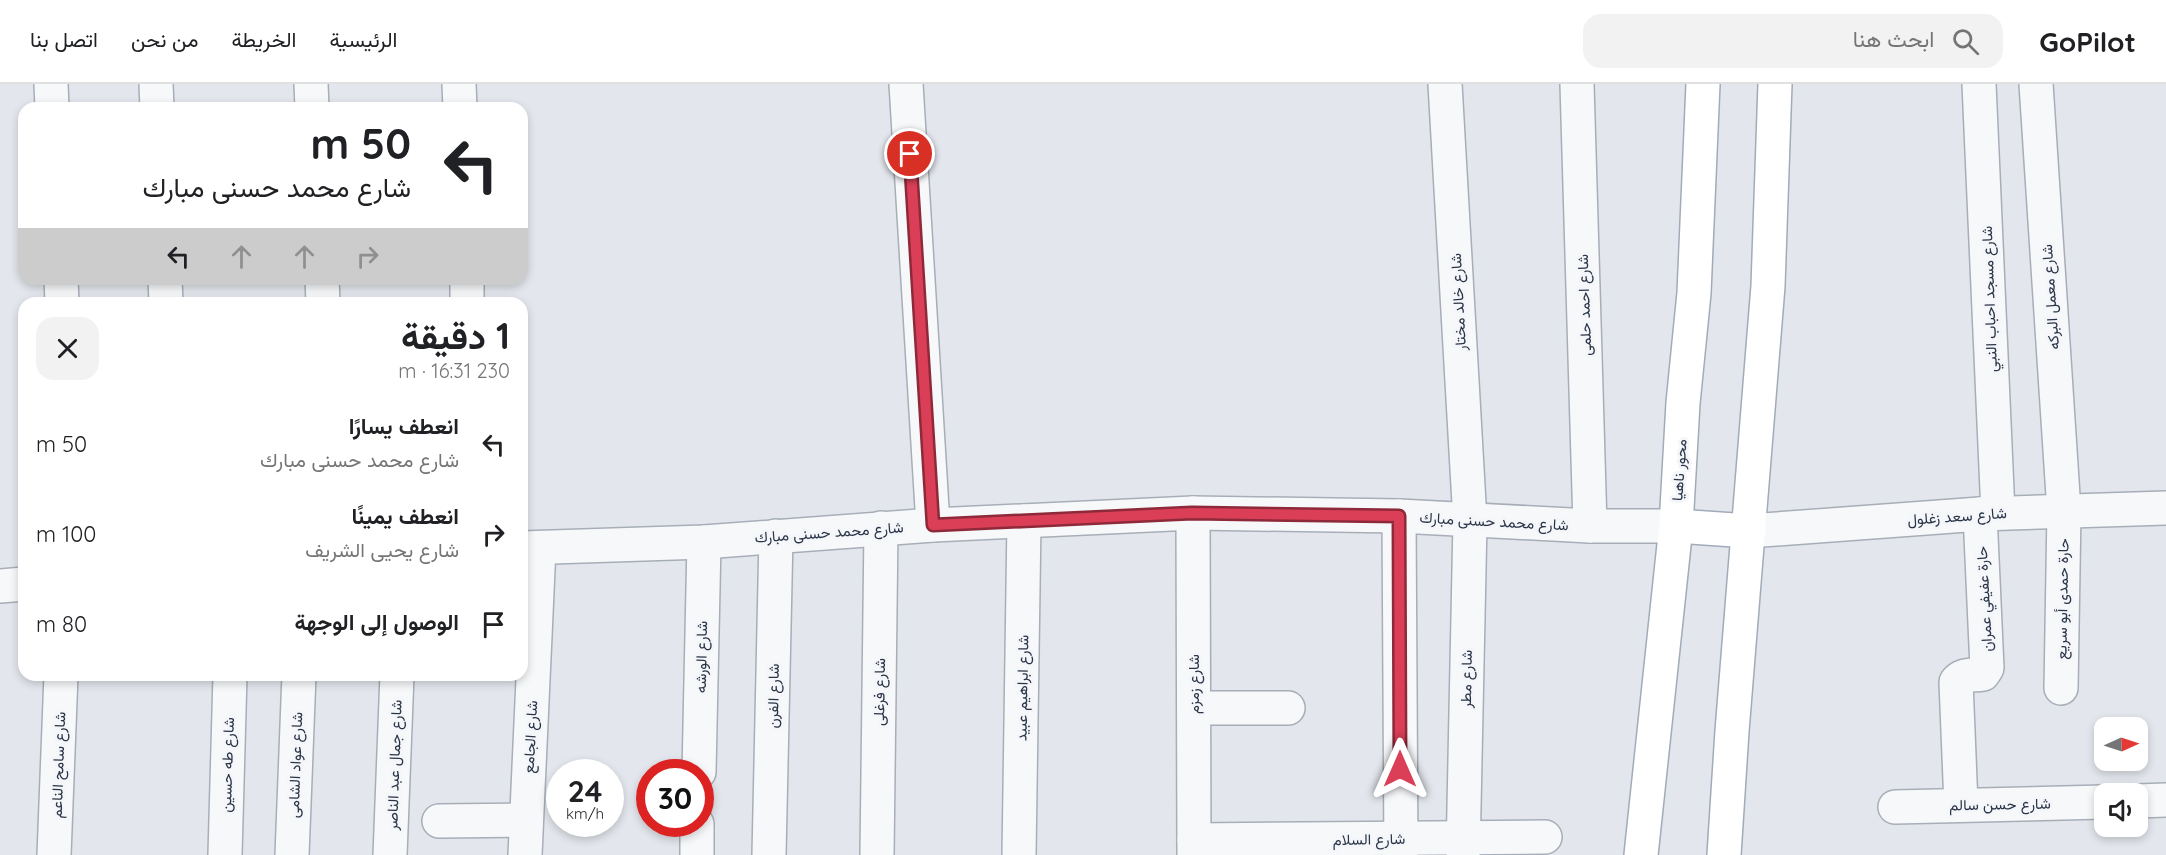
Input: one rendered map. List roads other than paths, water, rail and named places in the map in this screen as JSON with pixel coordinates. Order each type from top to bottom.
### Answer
[{"type":"main road","name":"محور ناهيا","points":[[1641,855],[1676,526],[1683,403],[1694,293],[1703,84]]},
{"type":"main road","points":[[1724,855],[1768,286],[1775,84]]},
{"type":"main road","points":[[1676,526],[1749,531]]},
{"type":"street","points":[[51,84],[52,102]]},
{"type":"street","points":[[156,84],[157,102]]},
{"type":"street","points":[[311,84],[312,102]]},
{"type":"street","points":[[459,84],[460,102]]},
{"type":"street","points":[[906,84],[933,525]]},
{"type":"street","name":"شارع خالد مختار","points":[[1445,84],[1470,521]]},
{"type":"street","name":"شارع احمد حلمى","points":[[1577,84],[1590,526]]},
{"type":"street","name":"شارع مسجد احباب النبي","points":[[1979,84],[1989,514]]},
{"type":"street","name":"شارع معمل البركه","points":[[2036,84],[2064,511]]},
{"type":"street","name":"شارع سعد زغلول","points":[[1749,531],[1989,514],[2166,508]]},
{"type":"street","name":"حارة حمدى أبو سريع","points":[[2061,687],[2064,511]]},
{"type":"street","name":"شارع محمد حسنى مبارك","points":[[530,548],[704,542],[881,528],[1192,513],[1399,516],[1590,526],[1676,526]]},
{"type":"street","name":"شارع زمزم","points":[[1192,513],[1194,848]]},
{"type":"street","name":"حارة عفيفي عمران","points":[[1960,805],[1956,682],[1963,676],[1983,674],[1987,668],[1989,514]]},
{"type":"street","points":[[1399,516],[1401,847]]},
{"type":"street","name":"شارع ابراهيم عبيد","points":[[1020,855],[1024,521]]},
{"type":"street","name":"شارع مطر","points":[[1463,846],[1470,521]]},
{"type":"street","name":"شارع فرغلى","points":[[877,855],[881,528]]},
{"type":"street","name":"شارع الفرن","points":[[770,855],[776,536]]},
{"type":"street","name":"شارع الورشه","points":[[699,759],[704,542]]},
{"type":"street","name":"شارع الجامع","points":[[525,855],[530,548]]},
{"type":"street","points":[[0,586],[18,584]]},
{"type":"street","name":"شارع سامح الناعم","points":[[54,855],[61,681]]},
{"type":"street","name":"شارع طه حسين","points":[[225,855],[230,681]]},
{"type":"street","name":"شارع عواد الشامى","points":[[292,855],[299,681]]},
{"type":"street","name":"شارع جمال عبد الناصر","points":[[390,855],[397,681]]},
{"type":"street","points":[[1194,708],[1288,708]]},
{"type":"street","points":[[2148,801],[2166,800]]},
{"type":"street","name":"شارع حسن سالم","points":[[1896,807],[2094,802]]},
{"type":"street","points":[[439,821],[526,820]]},
{"type":"street","points":[[697,837],[697,855]]},
{"type":"street","name":"شارع السلام","points":[[1194,848],[1463,846],[1545,837]]}]
